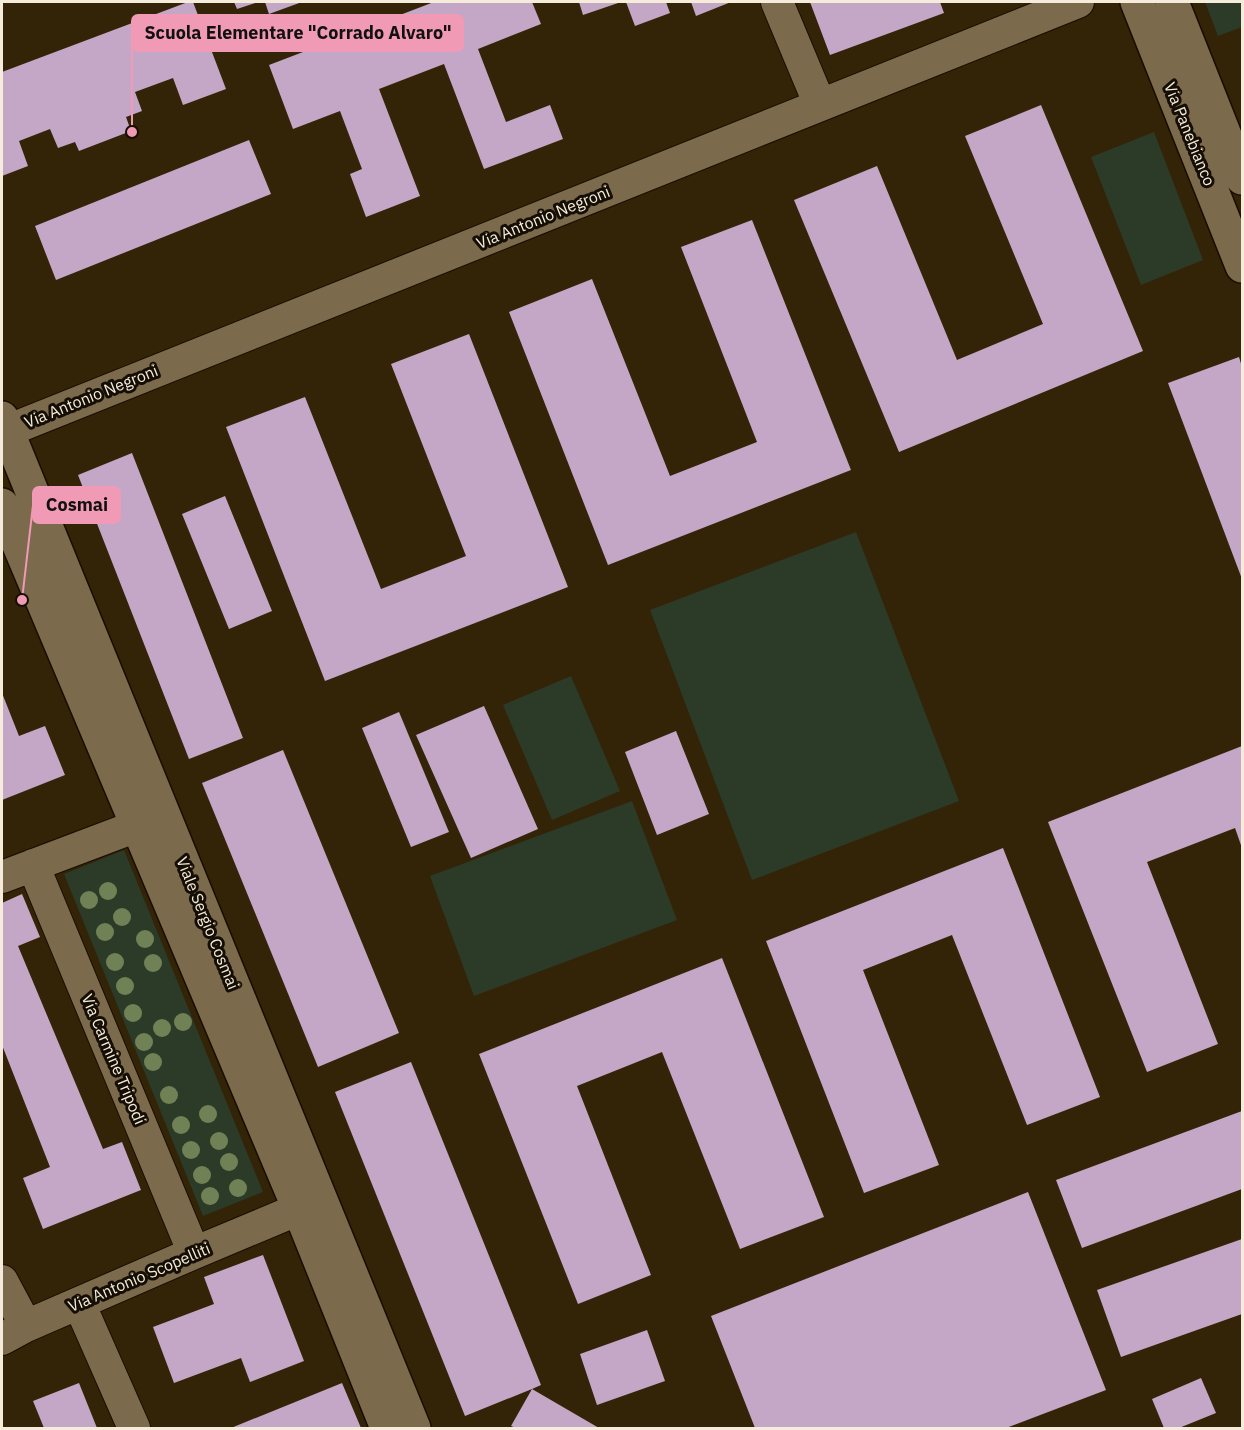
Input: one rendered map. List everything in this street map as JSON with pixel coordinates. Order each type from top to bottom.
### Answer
[{"type":"street","points":[[777,2],[820,105]]},
{"type":"street","name":"Via Antonio Negroni","points":[[3,427],[1078,2]]},
{"type":"street","name":"Via Panebianco","points":[[1137,2],[1242,266]]},
{"type":"street","name":"Via Panebianco","points":[[1172,2],[1242,178]]},
{"type":"street","name":"Viale Sergio Cosmai","points":[[3,427],[414,1428]]},
{"type":"street","name":"Viale Sergio Cosmai","points":[[2,505],[299,1209],[387,1428]]},
{"type":"street","points":[[2,877],[137,826]]},
{"type":"street","name":"Via Carmine Tripodi","points":[[33,865],[194,1253]]},
{"type":"street","name":"Via Antonio Scopelliti","points":[[2,1281],[14,1332],[299,1209]]},
{"type":"street","points":[[80,1303],[134,1428]]},
{"type":"green space","points":[[1205,2],[1242,2],[1242,27],[1218,36]]},
{"type":"green space","points":[[1154,132],[1203,260],[1141,285],[1091,157]]},
{"type":"green space","points":[[856,532],[959,801],[752,880],[650,610]]},
{"type":"green space","points":[[571,676],[620,791],[552,820],[503,705]]},
{"type":"green space","points":[[632,801],[677,920],[474,996],[430,876]]},
{"type":"green space","points":[[124,850],[263,1192],[203,1216],[64,874]]},
{"type":"building","points":[[193,2],[226,89],[183,105],[173,78],[135,92],[142,111],[126,117],[131,131],[79,151],[75,142],[58,148],[50,129],[19,141],[28,166],[2,176],[2,72]]},
{"type":"building","points":[[234,2],[258,2],[237,9]]},
{"type":"building","points":[[265,2],[302,2],[269,14]]},
{"type":"building","points":[[434,2],[532,2],[541,24],[478,49],[506,122],[550,105],[563,139],[484,169],[444,64],[379,89],[420,196],[366,217],[350,174],[362,169],[340,111],[293,129],[269,65]]},
{"type":"building","points":[[579,2],[621,2],[583,15]]},
{"type":"building","points":[[626,2],[666,2],[670,13],[635,26]]},
{"type":"building","points":[[691,2],[731,2],[696,16]]},
{"type":"building","points":[[810,2],[940,2],[944,13],[830,55]]},
{"type":"building","points":[[1041,105],[1143,351],[899,452],[794,200],[877,166],[957,360],[1043,324],[965,136]]},
{"type":"building","points":[[249,140],[271,194],[56,280],[35,226]]},
{"type":"building","points":[[752,220],[851,470],[608,565],[509,312],[592,279],[670,476],[757,442],[681,247]]},
{"type":"building","points":[[469,334],[568,587],[325,681],[226,427],[305,397],[381,589],[466,556],[391,364]]},
{"type":"building","points":[[1239,357],[1242,367],[1242,579],[1168,383]]},
{"type":"building","points":[[132,453],[243,738],[189,759],[78,475]]},
{"type":"building","points":[[225,496],[272,611],[229,629],[182,514]]},
{"type":"building","points":[[2,693],[19,736],[45,726],[65,775],[2,800]]},
{"type":"building","points":[[484,706],[538,829],[471,858],[416,735]]},
{"type":"building","points":[[399,712],[449,832],[411,847],[362,728]]},
{"type":"building","points":[[676,731],[709,814],[657,835],[625,752]]},
{"type":"building","points":[[1242,746],[1242,848],[1235,828],[1147,862],[1218,1044],[1147,1072],[1048,822]]},
{"type":"building","points":[[283,750],[399,1033],[318,1067],[202,783]]},
{"type":"building","points":[[1003,848],[1100,1097],[1027,1125],[952,935],[863,970],[939,1165],[864,1193],[766,941]]},
{"type":"building","points":[[22,894],[40,937],[18,946],[103,1149],[122,1142],[141,1190],[43,1229],[23,1178],[50,1167],[2,1045],[2,903]]},
{"type":"building","points":[[722,958],[824,1217],[740,1249],[662,1052],[577,1086],[651,1275],[578,1304],[479,1054]]},
{"type":"building","points":[[411,1062],[541,1385],[465,1416],[335,1092]]},
{"type":"building","points":[[1242,1111],[1242,1189],[1082,1248],[1056,1180]]},
{"type":"building","points":[[1028,1192],[1106,1390],[1006,1428],[755,1428],[711,1316]]},
{"type":"building","points":[[1242,1239],[1242,1314],[1121,1357],[1097,1290]]},
{"type":"building","points":[[263,1255],[304,1361],[250,1382],[241,1358],[174,1383],[153,1327],[214,1304],[204,1277]]},
{"type":"building","points":[[647,1330],[665,1381],[597,1405],[580,1354]]},
{"type":"building","points":[[1201,1378],[1216,1413],[1179,1428],[1164,1428],[1152,1399]]},
{"type":"building","points":[[79,1383],[97,1428],[44,1428],[33,1401]]},
{"type":"building","points":[[342,1383],[361,1428],[231,1428]]},
{"type":"building","points":[[532,1389],[599,1428],[516,1428],[511,1426]]},
{"type":"place","name":"Scuola Elementare \"Corrado Alvaro\"","points":[[132,132]]},
{"type":"place","name":"Cosmai","points":[[22,600]]}]
